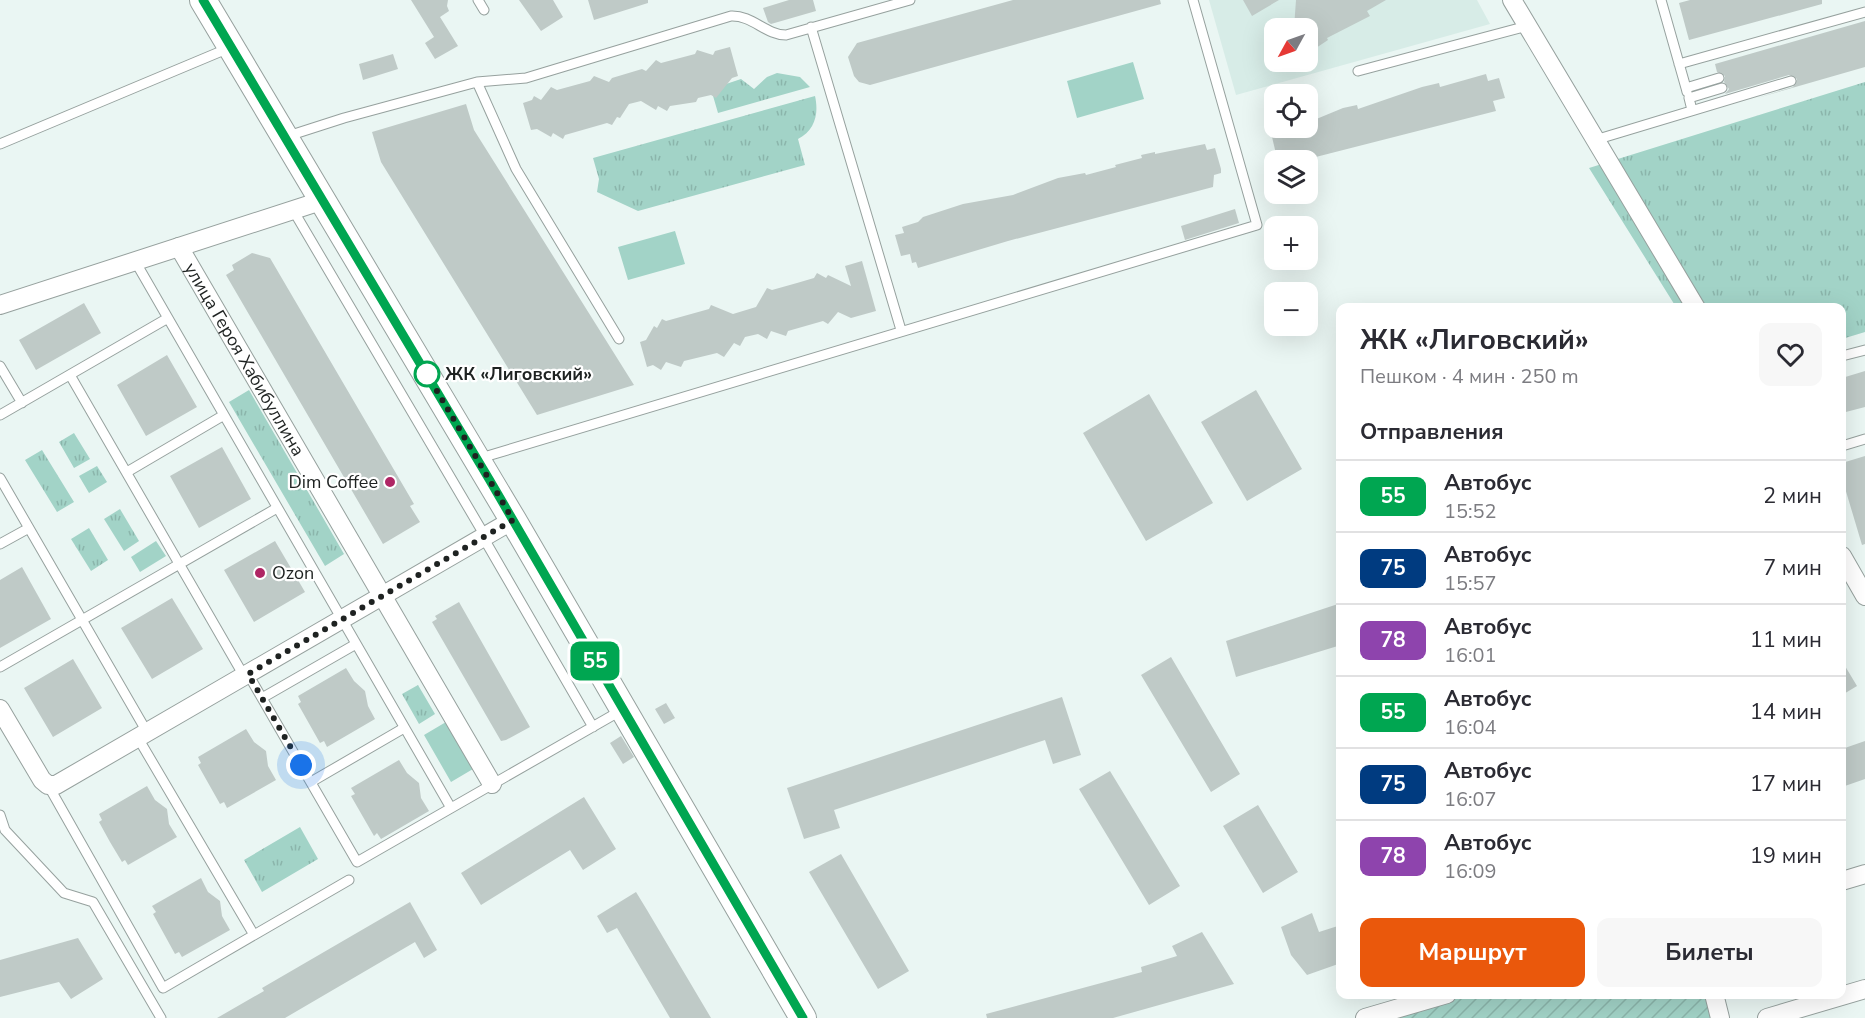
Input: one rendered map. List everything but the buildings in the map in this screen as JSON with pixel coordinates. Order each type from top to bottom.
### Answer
[{"type":"street","points":[[203,0],[484,458],[803,1018]]},
{"type":"street","points":[[210,0],[324,200],[810,1018]]},
{"type":"street","points":[[1512,0],[1693,303]]},
{"type":"street","points":[[0,305],[324,200]]},
{"type":"street","name":"улица Героя Хабибуллина","points":[[179,247],[384,595],[492,784]]},
{"type":"street","points":[[0,709],[42,780],[48,785],[56,785],[513,520]]},
{"type":"street","points":[[1846,562],[1863,590]]},
{"type":"street","points":[[1846,880],[1865,874]]},
{"type":"street","points":[[1846,995],[1865,989]]},
{"type":"street","points":[[1365,1018],[1431,999]]},
{"type":"street","points":[[1715,999],[1720,1018]]},
{"type":"street","points":[[1767,1018],[1831,999]]},
{"type":"lane","points":[[478,0],[484,10]]},
{"type":"lane","points":[[288,136],[344,118],[477,82],[526,78],[731,16],[742,17],[775,35],[910,0]]},
{"type":"lane","points":[[484,458],[901,330],[1257,225],[1193,0]]},
{"type":"lane","points":[[1661,0],[1692,110]]},
{"type":"lane","points":[[1679,64],[1865,12]]},
{"type":"lane","points":[[1358,71],[1527,26]]},
{"type":"lane","points":[[812,27],[901,330]]},
{"type":"lane","points":[[0,144],[231,47]]},
{"type":"lane","points":[[1686,88],[1719,78]]},
{"type":"lane","points":[[1594,140],[1791,81]]},
{"type":"lane","points":[[477,82],[516,169],[619,339]]},
{"type":"lane","points":[[1689,98],[1722,88]]},
{"type":"lane","points":[[293,210],[593,727]]},
{"type":"lane","points":[[135,261],[451,808]]},
{"type":"lane","points":[[0,415],[168,318]]},
{"type":"lane","points":[[1846,356],[1865,350]]},
{"type":"lane","points":[[0,366],[22,403]]},
{"type":"lane","points":[[70,375],[357,862],[626,707]]},
{"type":"lane","points":[[127,472],[224,415]]},
{"type":"lane","points":[[1846,445],[1865,439]]},
{"type":"lane","points":[[0,478],[82,620],[142,735],[254,935]]},
{"type":"lane","points":[[0,667],[277,507]]},
{"type":"lane","points":[[0,544],[29,528]]},
{"type":"lane","points":[[262,698],[356,644]]},
{"type":"lane","points":[[311,782],[404,728]]},
{"type":"lane","points":[[48,785],[163,988],[349,880]]},
{"type":"lane","points":[[0,815],[5,830],[64,893],[93,902],[161,1018]]},
{"type":"shaded area","points":[[1209,0],[1477,0],[1490,24],[1275,84],[1264,84],[1264,87],[1236,95]]},
{"type":"green space","points":[[1133,62],[1144,99],[1077,118],[1067,81]]},
{"type":"green space","points":[[777,73],[800,77],[810,87],[718,113],[711,89],[741,79],[754,89],[767,77]]},
{"type":"green space","points":[[1865,82],[1865,332],[1846,338],[1846,303],[1673,303],[1589,168]]},
{"type":"green space","points":[[815,96],[814,121],[808,131],[798,139],[805,165],[638,211],[597,192],[599,179],[593,158]]},
{"type":"green space","points":[[675,231],[685,264],[628,280],[618,247]]},
{"type":"green space","points":[[249,390],[344,554],[325,566],[229,402]]},
{"type":"green space","points":[[74,433],[90,459],[74,468],[59,442]]},
{"type":"green space","points":[[42,450],[74,502],[57,512],[25,460]]},
{"type":"green space","points":[[97,466],[107,482],[89,493],[79,476]]},
{"type":"green space","points":[[120,509],[139,541],[124,551],[104,519]]},
{"type":"green space","points":[[89,528],[108,560],[91,571],[71,539]]},
{"type":"green space","points":[[156,541],[166,556],[140,572],[131,557]]},
{"type":"green space","points":[[418,685],[435,714],[419,724],[402,694]]},
{"type":"green space","points":[[446,722],[473,769],[451,782],[424,735]]},
{"type":"green space","points":[[300,827],[318,859],[262,892],[244,860]]},
{"type":"green space","points":[[1447,999],[1713,999],[1719,1018],[1378,1018]]},
{"type":"bus line","name":"55","points":[[203,0],[489,479],[803,1018]]},
{"type":"place","name":"ЖК «Лиговский»","points":[[427,374]]},
{"type":"place","name":"Dim Coffee","points":[[390,482]]},
{"type":"place","name":"Ozon","points":[[260,573]]},
{"type":"route","points":[[301,765],[248,674],[513,520],[427,374]]}]
